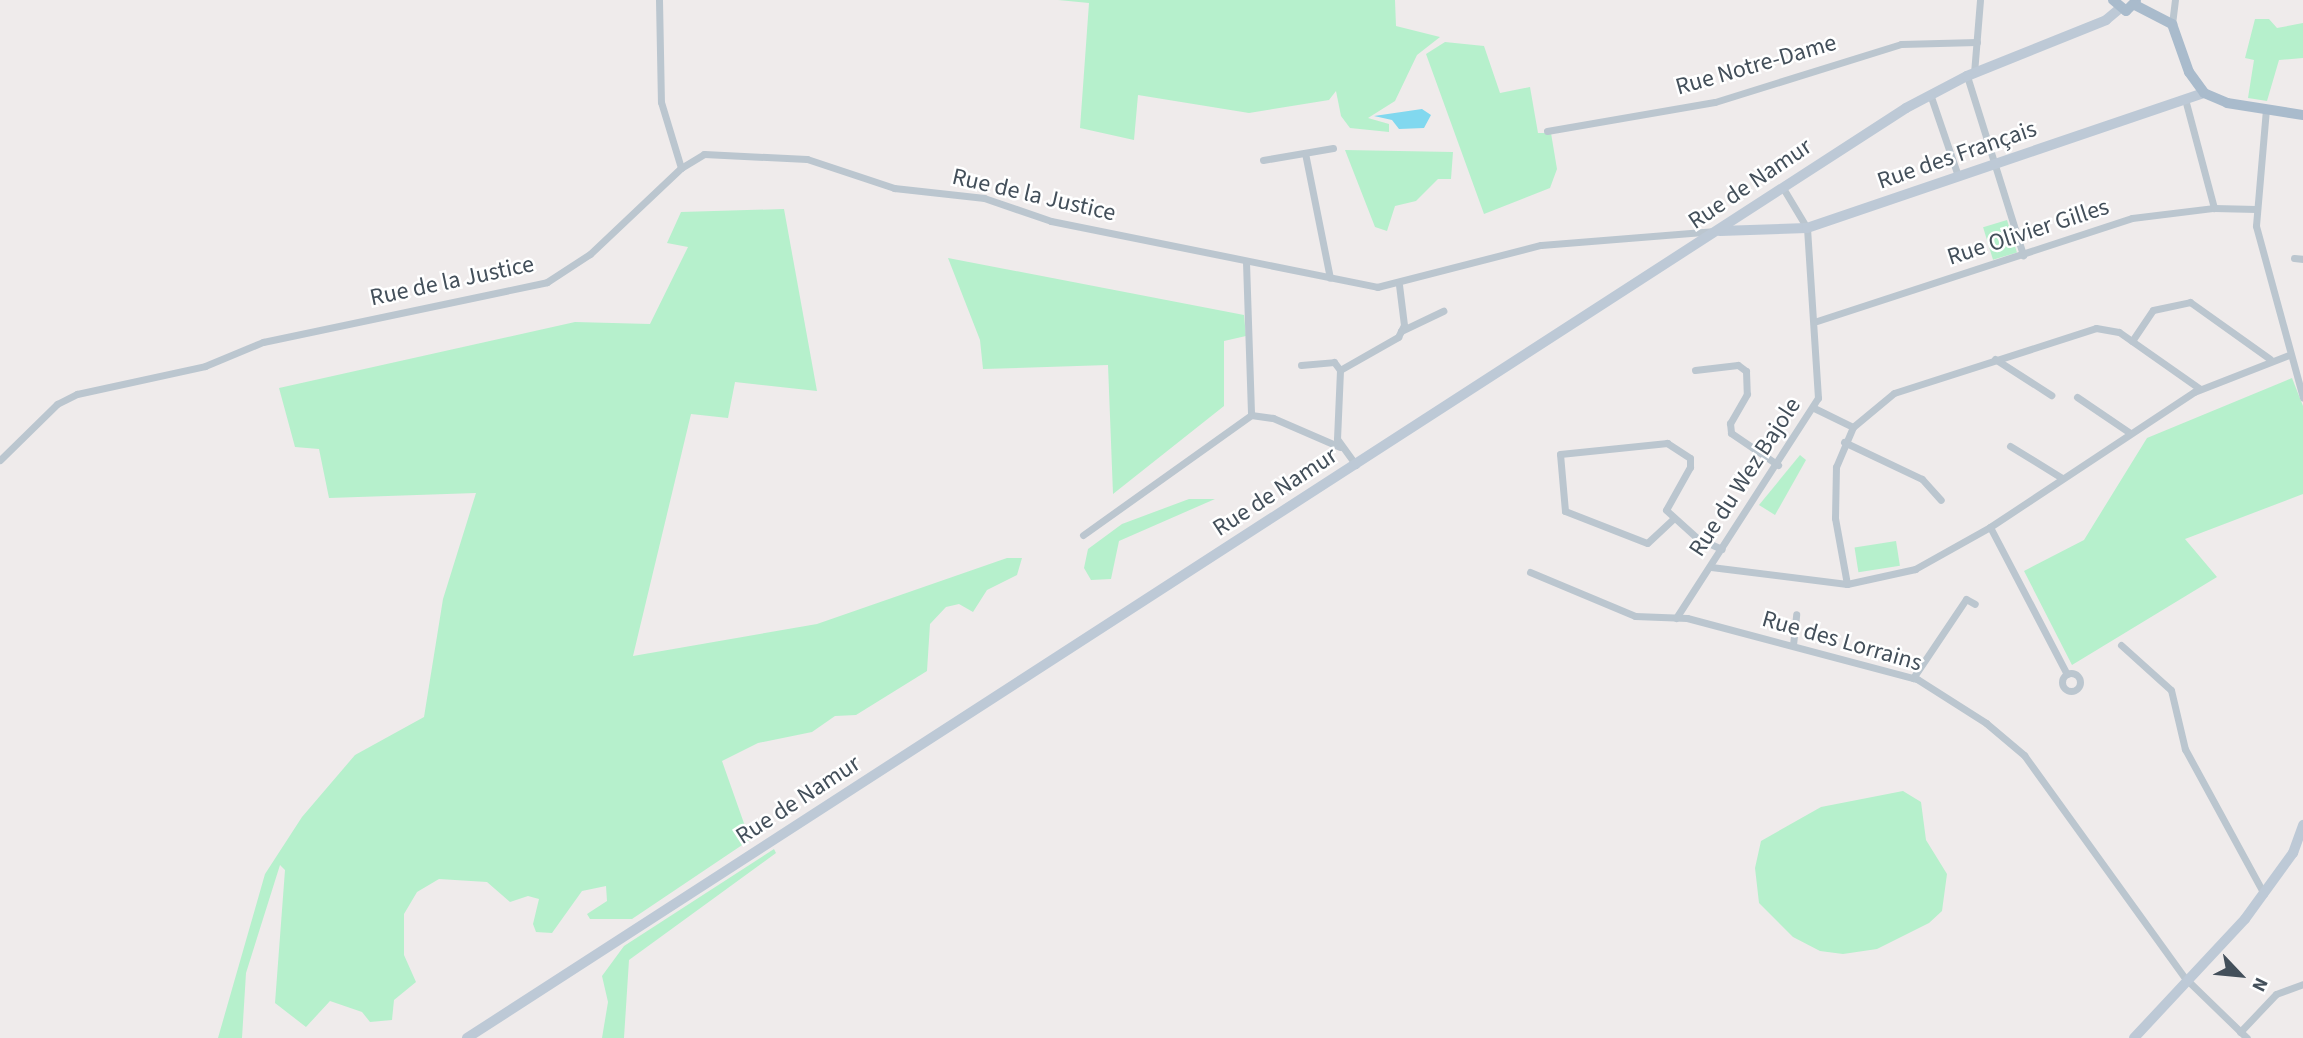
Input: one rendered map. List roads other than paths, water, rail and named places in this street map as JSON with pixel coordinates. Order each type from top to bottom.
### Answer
[{"type":"main road","points":[[2115,5],[2136,3],[2172,24],[2189,72],[2204,93],[2266,109],[2303,115]]},
{"type":"main road","name":"Rue de Namur","points":[[467,1038],[1930,94],[1971,74],[2106,20],[2115,5]]},
{"type":"main road","name":"Rue des Français","points":[[1719,231],[1808,228],[2204,93]]},
{"type":"main road","points":[[2134,1038],[2190,984],[2264,895],[2293,853],[2303,825]]},
{"type":"street","points":[[659,0],[662,102],[681,168]]},
{"type":"street","points":[[1980,0],[1971,74],[1993,165],[2023,256]]},
{"type":"street","points":[[2172,24],[2175,0]]},
{"type":"street","name":"Rue Notre-Dame","points":[[1547,131],[1715,102],[1901,44],[1977,42]]},
{"type":"street","points":[[1930,94],[1958,176]]},
{"type":"street","points":[[2185,99],[2214,208]]},
{"type":"street","points":[[2266,109],[2256,226],[2289,355],[2303,398]]},
{"type":"street","points":[[1263,160],[1333,148]]},
{"type":"street","name":"Rue de la Justice","points":[[0,460],[57,404],[77,394],[205,366],[263,342],[547,282],[590,254],[681,168],[704,154],[727,151],[807,159],[894,188],[984,198],[1051,220],[1247,262],[1330,278],[1399,285],[1541,245],[1719,231]]},
{"type":"street","points":[[1305,153],[1330,278]]},
{"type":"street","name":"Rue du Wez Bajole","points":[[1676,618],[1814,408],[1820,379],[1808,228],[1783,188]]},
{"type":"street","name":"Rue Olivier Gilles","points":[[1817,320],[2023,256],[2132,218],[2214,208],[2256,209]]},
{"type":"street","points":[[2294,258],[2303,259]]},
{"type":"street","points":[[1247,262],[1251,415]]},
{"type":"street","points":[[1399,285],[1401,331]]},
{"type":"street","points":[[2132,341],[2153,310],[2190,302],[2270,359]]},
{"type":"street","points":[[1340,370],[1401,331],[1443,311]]},
{"type":"street","points":[[1847,584],[1833,492],[1844,442],[1853,427],[1894,393],[2088,330],[2109,329],[2132,341],[2200,389]]},
{"type":"street","points":[[1710,567],[1847,584],[1915,569],[1990,527],[2200,389],[2270,359],[2289,355]]},
{"type":"street","points":[[1995,359],[2050,395]]},
{"type":"street","points":[[1301,365],[1334,362],[1340,370],[1340,447]]},
{"type":"street","points":[[1695,370],[1738,365],[1746,371],[1747,394],[1730,423],[1731,433],[1778,465]]},
{"type":"street","points":[[2077,397],[2130,433]]},
{"type":"street","points":[[1814,408],[1853,427]]},
{"type":"street","points":[[1083,535],[1251,415],[1273,418],[1340,447],[1356,465]]},
{"type":"street","points":[[1844,442],[1922,479],[1941,500]]},
{"type":"street","points":[[1673,519],[1647,543],[1565,511],[1560,454],[1667,443],[1690,458],[1667,502],[1673,519],[1722,549]]},
{"type":"street","points":[[2010,446],[2062,478]]},
{"type":"street","points":[[1990,527],[2067,674]]},
{"type":"street","name":"Rue des Lorrains","points":[[1530,572],[1634,616],[1676,618],[1793,645],[1913,678],[1986,723],[2024,755],[2190,984],[2247,1038]]},
{"type":"street","points":[[1913,678],[1966,599],[1975,604]]},
{"type":"street","points":[[1793,645],[1796,614]]},
{"type":"street","points":[[2121,645],[2171,690],[2186,749],[2264,895]]},
{"type":"street","points":[[2240,1032],[2276,994],[2303,984]]},
{"type":"water","points":[[1422,109],[1431,115],[1424,128],[1399,129],[1392,120],[1374,116]]}]
